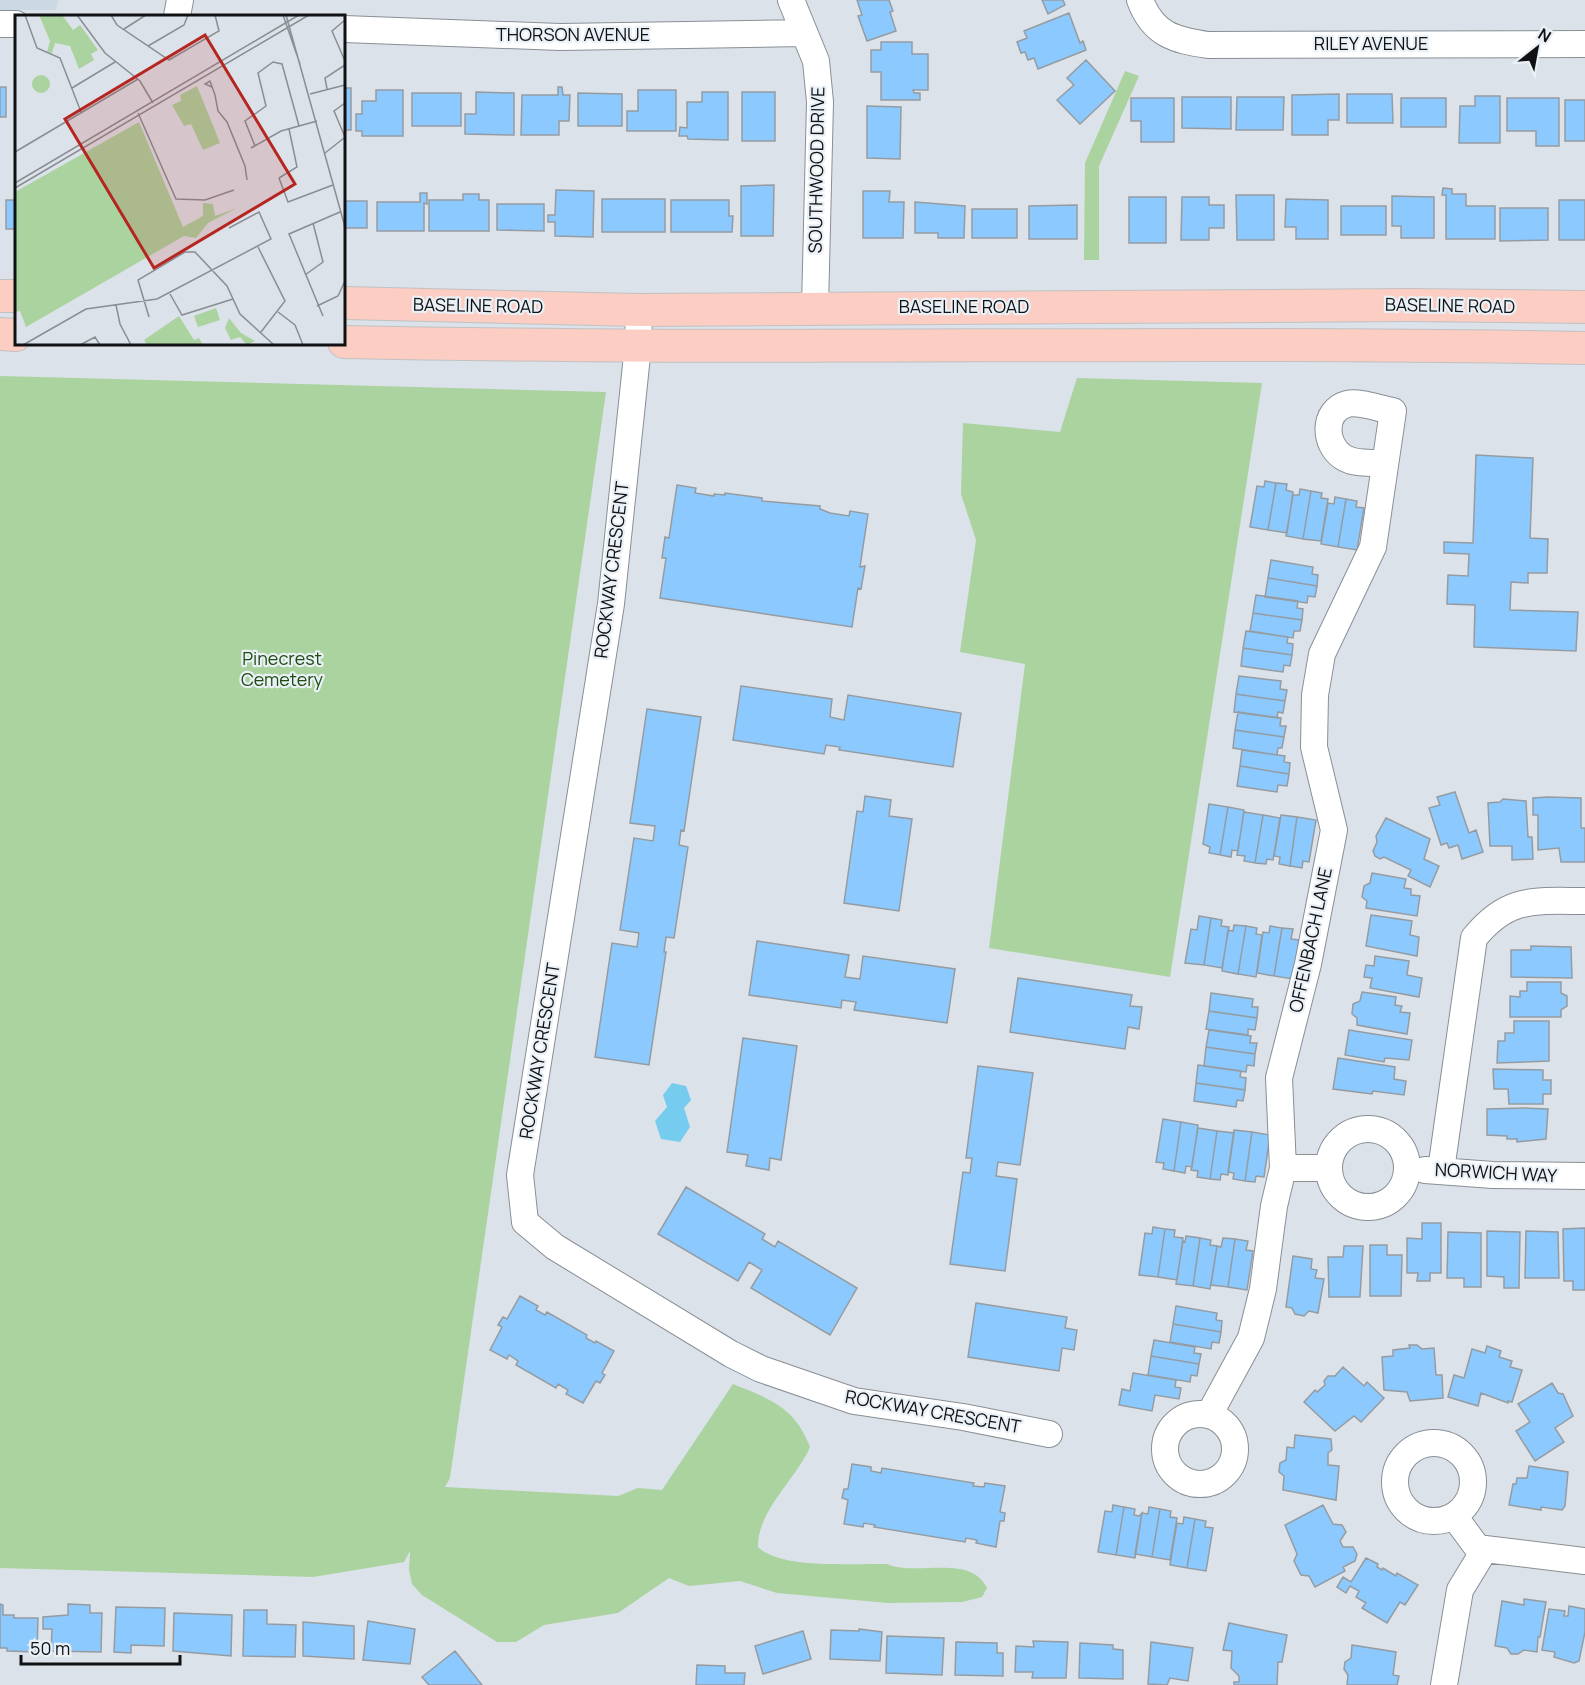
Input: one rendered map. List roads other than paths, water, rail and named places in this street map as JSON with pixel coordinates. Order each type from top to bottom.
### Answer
[{"type":"main road","name":"BASELINE ROAD","points":[[345,303],[639,310],[1408,305],[1585,308]]},
{"type":"main road","points":[[0,334],[15,335]]},
{"type":"main road","points":[[345,342],[638,346],[1404,345],[1585,348]]},
{"type":"street","points":[[177,15],[180,0]]},
{"type":"street","name":"SOUTHWOOD DRIVE","points":[[791,0],[816,60],[820,102],[815,308]]},
{"type":"street","name":"RILEY AVENUE","points":[[1140,0],[1145,14],[1161,31],[1177,40],[1208,45],[1585,44]]},
{"type":"street","name":"THORSON AVENUE","points":[[345,29],[560,38],[803,33]]},
{"type":"street","name":"ROCKWAY CRESCENT","points":[[639,310],[638,346],[611,604],[520,1174],[525,1222],[555,1247],[731,1354],[761,1369],[854,1401],[963,1417],[1049,1434]]},
{"type":"street","name":"OFFENBACH LANE","points":[[1209,1416],[1251,1338],[1263,1289],[1274,1206],[1283,1168],[1280,1078],[1321,903],[1334,830],[1314,747],[1316,695],[1322,654],[1373,547],[1384,463]]},
{"type":"street","points":[[1441,1170],[1474,938],[1490,918],[1508,907],[1541,901],[1585,901]]},
{"type":"street","points":[[1368,1129],[1391,1137],[1400,1146],[1407,1170],[1404,1182],[1397,1194],[1387,1203],[1374,1207],[1360,1207],[1347,1202],[1337,1193],[1330,1182],[1328,1168],[1336,1145],[1345,1136],[1368,1129]]},
{"type":"street","points":[[1283,1168],[1328,1168]]},
{"type":"street","name":"NORWICH WAY","points":[[1407,1170],[1441,1170],[1493,1175],[1585,1176]]},
{"type":"street","points":[[1454,1516],[1482,1554]]},
{"type":"street","points":[[1444,1685],[1460,1590],[1485,1549],[1585,1561]]},
{"type":"water","points":[[672,1083],[686,1086],[691,1100],[684,1108],[690,1127],[680,1142],[661,1139],[655,1121],[667,1107],[663,1095]]},
{"type":"park label","name":"Pinecrest Cemetery","points":[[282,669]]}]
